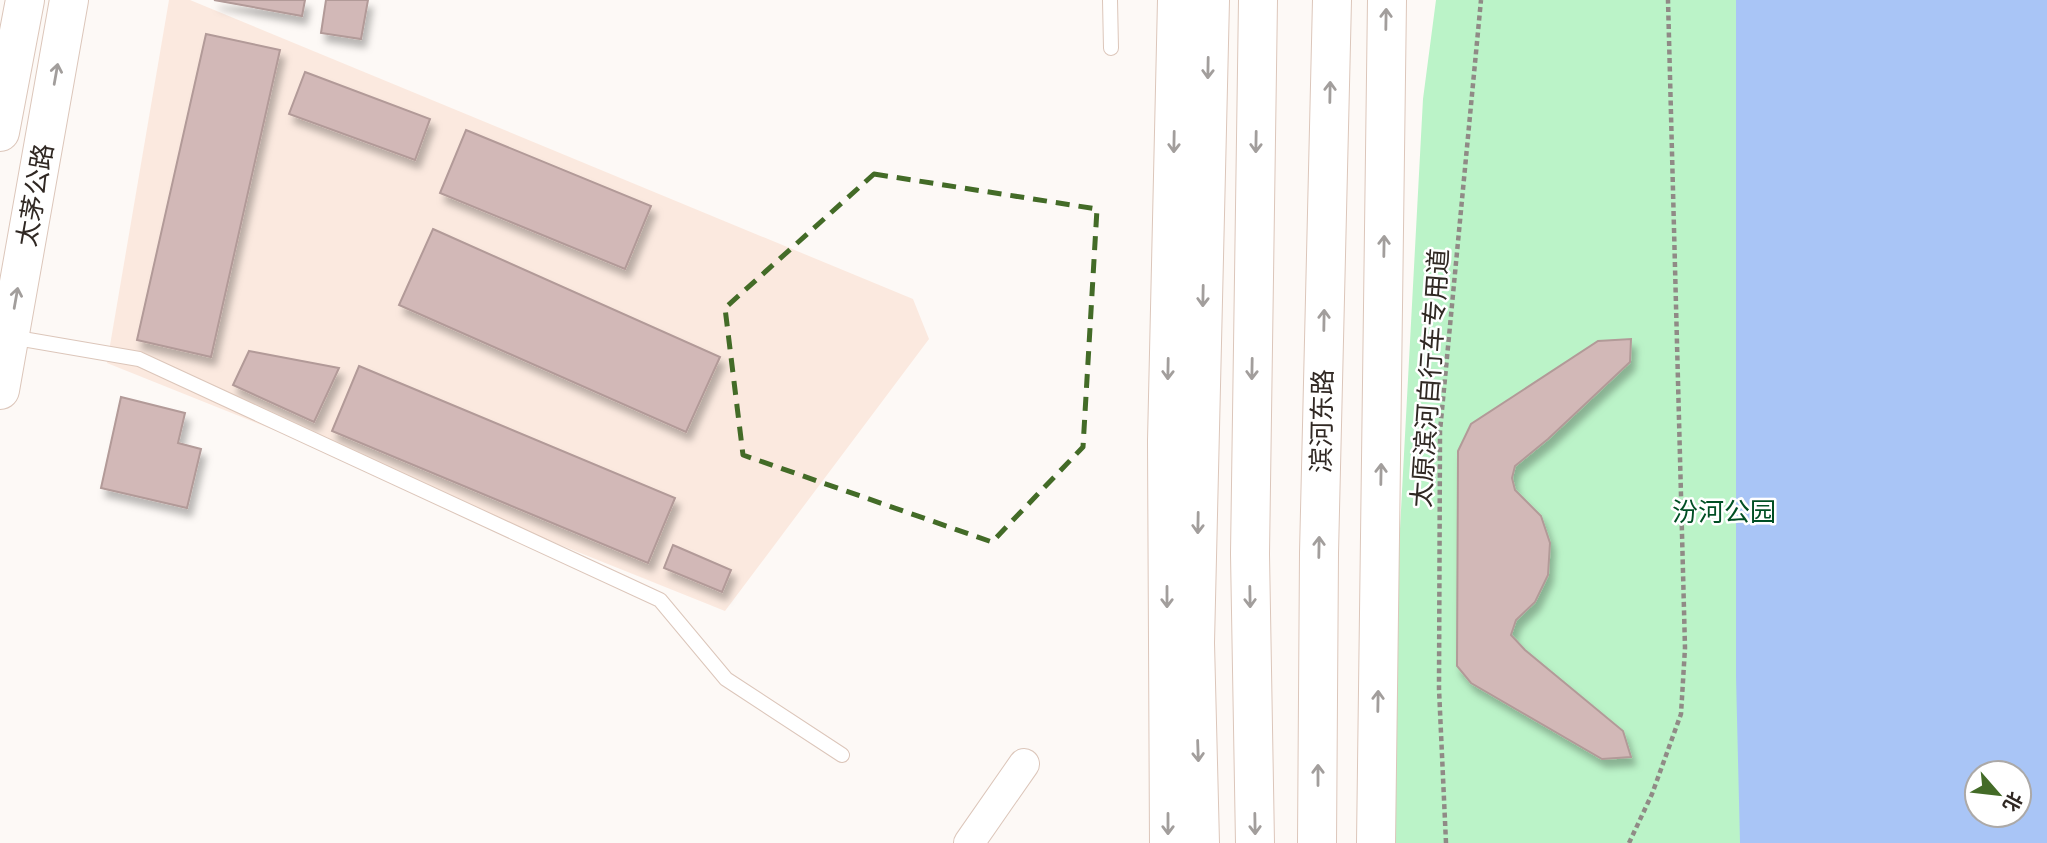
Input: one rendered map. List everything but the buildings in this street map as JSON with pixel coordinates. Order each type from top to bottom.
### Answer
[{"type":"main road","name":"太茅公路","points":[[0,132],[25,0]]},
{"type":"main road","name":"太茅公路","points":[[0,390],[69,0]]},
{"type":"main road","points":[[1169,843],[1167,441],[1177,0]]},
{"type":"main road","points":[[1200,843],[1195,643],[1210,0]]},
{"type":"main road","points":[[1255,843],[1250,554],[1258,0]]},
{"type":"main road","name":"滨河东路","points":[[1317,843],[1319,553],[1332,0]]},
{"type":"main road","points":[[1376,843],[1387,0]]},
{"type":"street","points":[[969,843],[1024,764]]},
{"type":"lane","points":[[1110,0],[1111,48]]},
{"type":"lane","points":[[9,337],[139,359],[660,600],[726,679],[842,755]]},
{"type":"path","name":"太原滨河自行车专用道","points":[[1446,843],[1439,690],[1440,431],[1481,0]]},
{"type":"path","points":[[1629,843],[1652,794],[1681,713],[1685,648],[1668,0]]},
{"type":"highlighted area","points":[[874,174],[1097,209],[1083,447],[992,542],[743,455],[725,308]]},
{"type":"shaded area","points":[[169,0],[190,0],[913,299],[929,339],[725,611],[107,363]]},
{"type":"green space","name":"汾河公园","points":[[1436,0],[2047,0],[2047,843],[1388,843],[1385,809],[1423,99]]},
{"type":"water","points":[[1736,0],[2047,0],[2047,843],[1740,843],[1736,677]]}]
